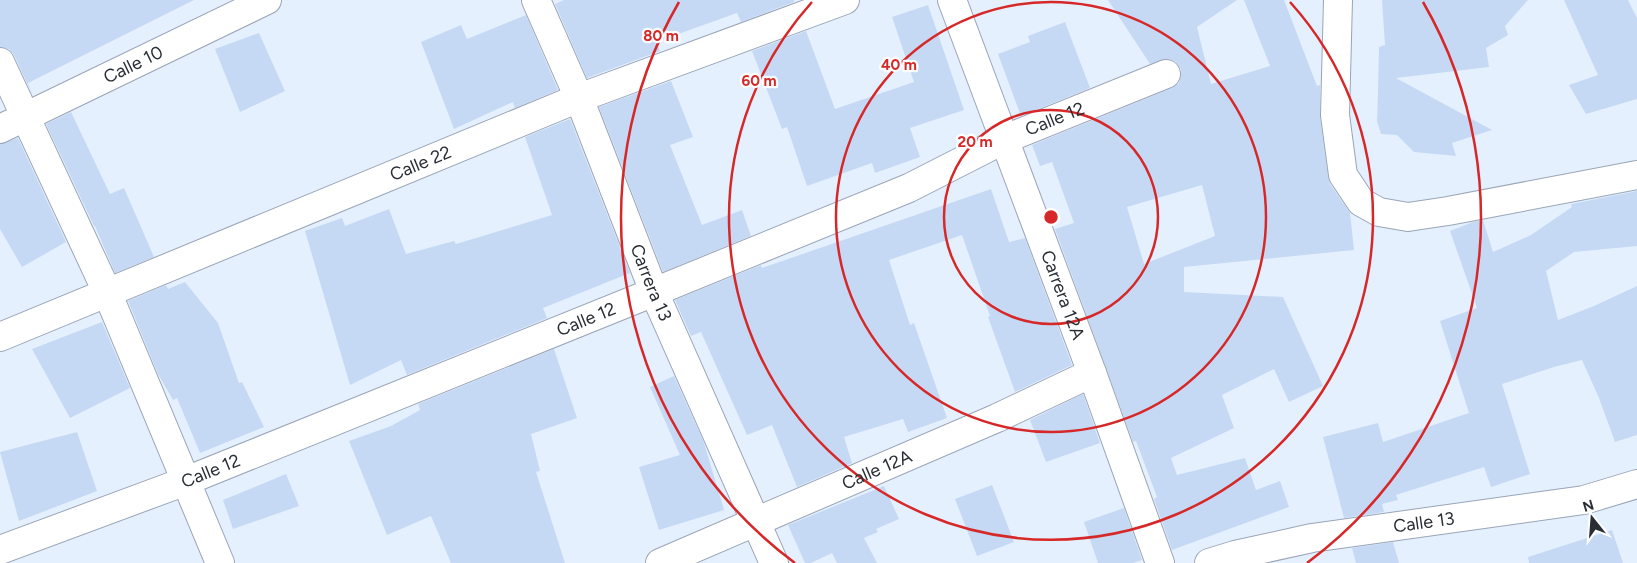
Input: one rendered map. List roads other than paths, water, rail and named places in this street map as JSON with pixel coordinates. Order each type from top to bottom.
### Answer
[{"type":"street","name":"Calle 10","points":[[0,129],[267,0]]},
{"type":"street","name":"Carrera 13","points":[[536,0],[579,98],[654,292],[774,563]]},
{"type":"street","name":"Calle 22","points":[[0,338],[579,98],[845,0]]},
{"type":"street","name":"Carrera 12A","points":[[952,0],[1092,373],[1160,563]]},
{"type":"street","points":[[1338,0],[1335,115],[1343,176],[1361,202],[1379,212],[1408,217],[1637,175]]},
{"type":"street","points":[[0,62],[108,292],[220,563]]},
{"type":"street","name":"Calle 12","points":[[0,550],[186,481],[909,188],[1005,139],[1166,74]]},
{"type":"street","name":"Calle 12A","points":[[660,563],[997,418],[1092,373]]},
{"type":"street","name":"Calle 13","points":[[1209,563],[1235,555],[1312,538],[1584,500],[1637,484]]}]
